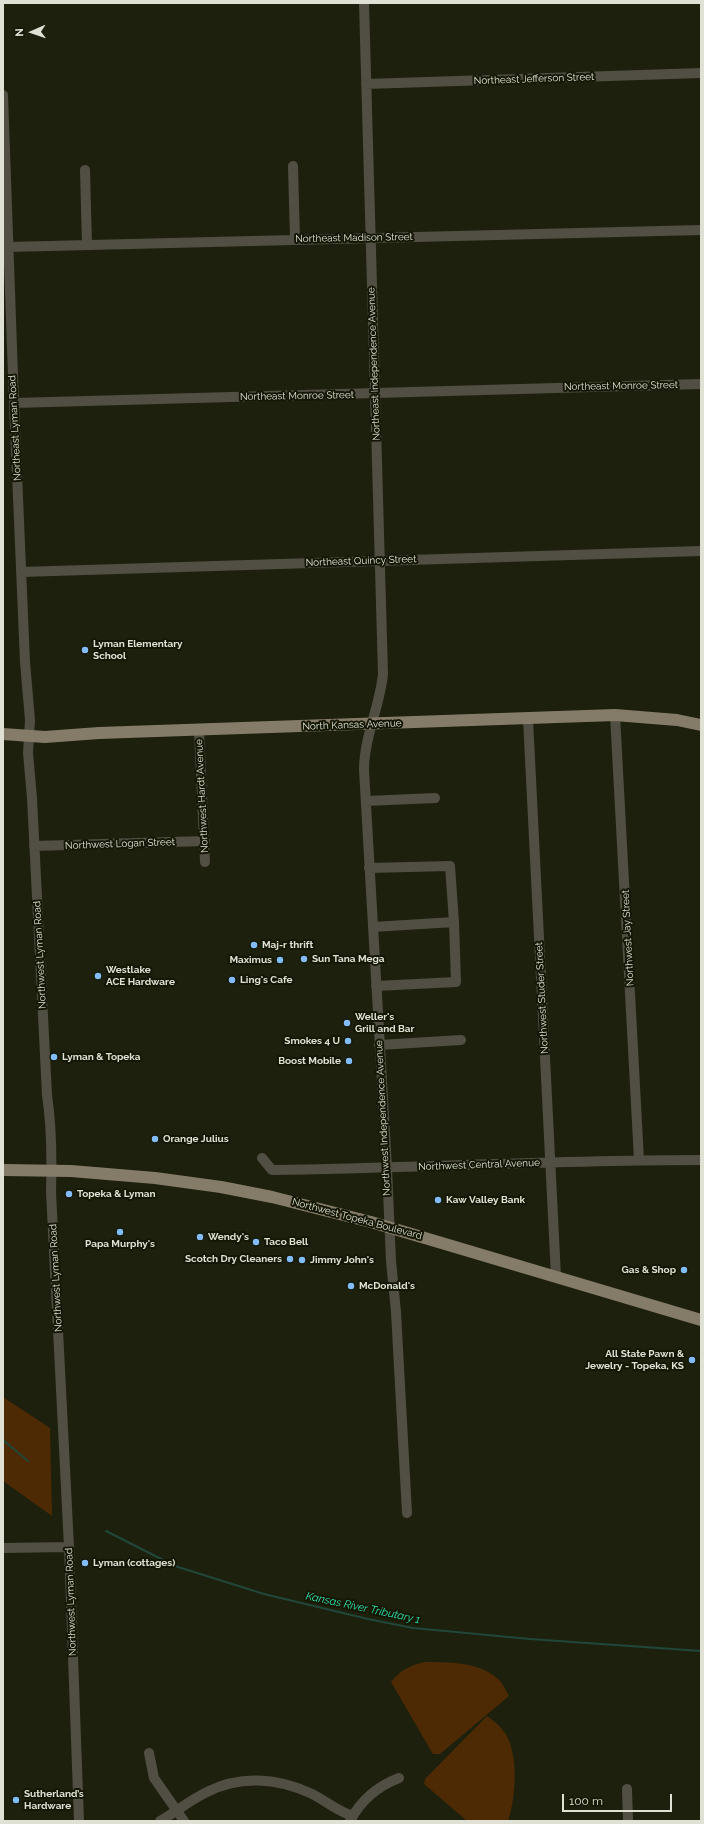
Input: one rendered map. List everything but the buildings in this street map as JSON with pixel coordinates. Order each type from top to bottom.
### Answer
[{"type":"main road","name":"North Kansas Avenue","points":[[3,734],[45,737],[99,733],[615,715],[677,720],[701,725]]},
{"type":"main road","name":"Northwest Topeka Boulevard","points":[[3,1170],[52,1170],[155,1178],[221,1187],[305,1204],[390,1227],[701,1320]]},
{"type":"street","name":"Northeast Independence Avenue","points":[[364,3],[383,674],[381,691],[372,724]]},
{"type":"street","name":"Northeast Jefferson Street","points":[[366,84],[701,73]]},
{"type":"street","name":"Northeast Lyman Road","points":[[3,95],[21,572],[30,707],[29,736]]},
{"type":"street","points":[[293,166],[295,239]]},
{"type":"street","points":[[85,170],[87,245]]},
{"type":"street","name":"Northeast Madison Street","points":[[8,247],[701,230]]},
{"type":"street","name":"Northeast Monroe Street","points":[[14,403],[701,384]]},
{"type":"street","name":"Northeast Quincy Street","points":[[21,572],[701,551]]},
{"type":"street","name":"Northwest Jay Street","points":[[615,715],[638,1160]]},
{"type":"street","name":"Northwest Studer Street","points":[[528,719],[556,1276]]},
{"type":"street","name":"Northwest Independence Avenue","points":[[372,724],[364,760],[392,1280],[396,1312],[407,1514]]},
{"type":"street","name":"Northwest Hardt Avenue","points":[[199,730],[205,862]]},
{"type":"street","name":"Northwest Lyman Road","points":[[29,736],[28,753],[47,1095],[52,1149],[51,1192],[69,1546],[79,1821]]},
{"type":"street","points":[[366,801],[435,798]]},
{"type":"street","name":"Northwest Logan Street","points":[[34,846],[205,841]]},
{"type":"street","points":[[369,868],[450,866],[454,922],[456,982],[376,986]]},
{"type":"street","points":[[372,927],[454,922]]},
{"type":"street","points":[[379,1045],[461,1040]]},
{"type":"street","name":"Northwest Central Avenue","points":[[262,1158],[272,1170],[387,1168],[458,1164],[701,1160]]},
{"type":"street","points":[[3,1548],[69,1546]]},
{"type":"street","points":[[149,1753],[154,1778],[184,1821]]},
{"type":"street","points":[[160,1821],[206,1792],[217,1787],[241,1781],[258,1780],[288,1784],[311,1794],[351,1818],[368,1796],[381,1786],[399,1778]]},
{"type":"street","points":[[627,1789],[628,1821]]},
{"type":"shaded area","points":[[3,1397],[50,1428],[52,1516],[3,1481]]},
{"type":"shaded area","points":[[425,1662],[466,1664],[485,1670],[494,1675],[501,1682],[509,1696],[440,1754],[433,1754],[391,1682],[398,1674],[406,1669]]},
{"type":"shaded area","points":[[487,1716],[505,1733],[512,1752],[515,1776],[513,1800],[508,1821],[467,1821],[424,1784],[425,1779]]},
{"type":"waterway","name":"Kansas River Tributary 1","points":[[3,1440],[28,1461]]},
{"type":"waterway","name":"Kansas River Tributary 1","points":[[106,1531],[175,1566],[264,1594],[368,1619],[413,1628],[530,1639],[701,1651]]},
{"type":"place","name":"Lyman Elementary School","points":[[85,650]]},
{"type":"place","name":"Maj-r thrift","points":[[254,945]]},
{"type":"place","name":"Sun Tana Mega","points":[[304,959]]},
{"type":"place","name":"Maximus","points":[[280,960]]},
{"type":"place","name":"Westlake ACE Hardware","points":[[98,976]]},
{"type":"place","name":"Ling's Cafe","points":[[232,980]]},
{"type":"place","name":"Weller's Grill and Bar","points":[[347,1023]]},
{"type":"place","name":"Smokes 4 U","points":[[348,1041]]},
{"type":"place","name":"Lyman & Topeka","points":[[54,1057]]},
{"type":"place","name":"Boost Mobile","points":[[349,1061]]},
{"type":"place","name":"Orange Julius","points":[[155,1139]]},
{"type":"place","name":"Topeka & Lyman","points":[[69,1194]]},
{"type":"place","name":"Kaw Valley Bank","points":[[438,1200]]},
{"type":"place","name":"Papa Murphy's","points":[[120,1232]]},
{"type":"place","name":"Wendy's","points":[[200,1237]]},
{"type":"place","name":"Taco Bell","points":[[256,1242]]},
{"type":"place","name":"Scotch Dry Cleaners","points":[[290,1259]]},
{"type":"place","name":"Jimmy John's","points":[[302,1260]]},
{"type":"place","name":"Gas & Shop","points":[[684,1270]]},
{"type":"place","name":"McDonald's","points":[[351,1286]]},
{"type":"place","name":"All State Pawn & Jewelry - Topeka, KS","points":[[692,1360]]},
{"type":"place","name":"Lyman (cottages)","points":[[85,1563]]},
{"type":"place","name":"Sutherland’s Hardware","points":[[16,1800]]}]
